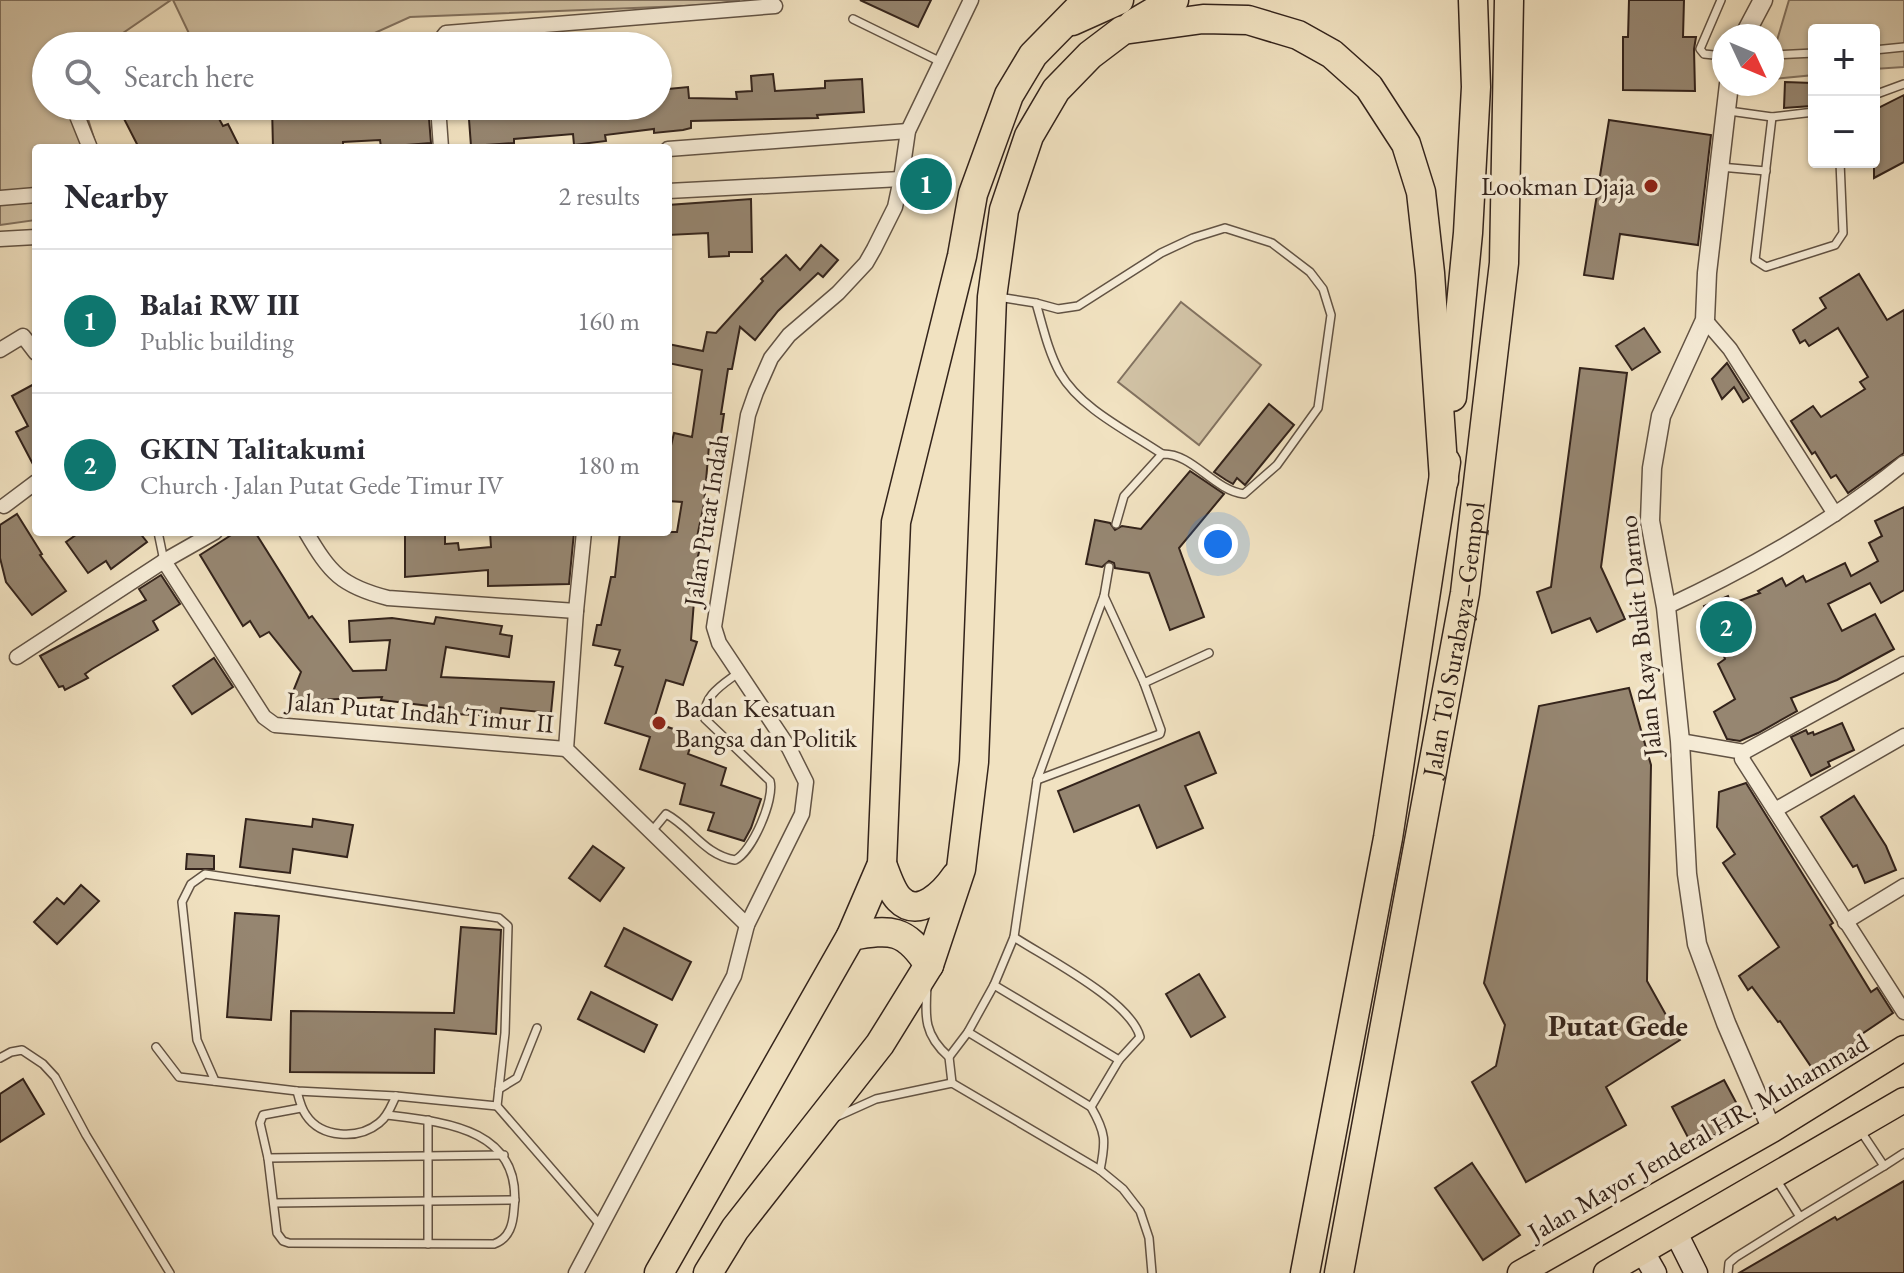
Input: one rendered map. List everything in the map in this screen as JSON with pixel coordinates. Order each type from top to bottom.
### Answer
[{"type":"highway","points":[[659,1273],[851,936],[882,864],[896,522],[962,256],[973,194],[1009,95],[1033,55],[1087,0]]},
{"type":"highway","points":[[1064,25],[1119,0]]},
{"type":"highway","points":[[708,1273],[735,1229],[880,1044],[928,966],[961,869],[974,762],[992,297],[1004,210],[1029,136],[1056,90],[1090,55],[1123,30],[1174,0]]},
{"type":"highway","name":"Jalan Tol Surabaya–Gempol","points":[[1305,1273],[1388,838],[1444,480],[1470,204],[1476,87],[1473,0]]},
{"type":"highway","name":"Jalan Tol Surabaya–Gempol","points":[[1339,1273],[1465,593],[1504,263],[1509,0]]},
{"type":"highway","points":[[1123,30],[1203,19],[1248,20],[1298,35],[1332,54],[1369,87],[1382,104],[1406,144],[1421,192],[1430,273],[1444,480]]},
{"type":"highway","points":[[882,864],[898,899],[907,904],[924,906],[944,893],[961,869]]},
{"type":"highway","points":[[851,936],[886,930],[903,935],[919,950],[928,966]]},
{"type":"main road","name":"Jalan Mayor Jenderal HR. Muhammad","points":[[1520,1273],[1772,1130],[1904,1048]]},
{"type":"main road","points":[[1606,1273],[1649,1263],[1676,1233],[1904,1100]]},
{"type":"main road","points":[[1676,1233],[1696,1273]]},
{"type":"street","name":"Jalan Putat Indah","points":[[576,1273],[734,976],[747,925],[802,814],[806,782],[789,748],[719,643],[714,627],[748,415],[771,358],[789,335],[838,293],[866,263],[895,207],[908,131],[971,0]]},
{"type":"street","points":[[1750,24],[1763,0]]},
{"type":"street","points":[[458,32],[775,6]]},
{"type":"street","name":"Jalan Raya Bukit Darmo","points":[[1728,96],[1707,273],[1705,320],[1661,416],[1652,468],[1650,521],[1666,607],[1680,741],[1687,874],[1697,944],[1726,1023],[1772,1130]]},
{"type":"street","points":[[79,120],[88,144]]},
{"type":"street","points":[[439,120],[441,144]]},
{"type":"street","points":[[672,149],[908,131]]},
{"type":"street","points":[[672,191],[901,179]]},
{"type":"street","points":[[0,198],[32,195]]},
{"type":"street","points":[[0,239],[32,237]]},
{"type":"street","points":[[1705,320],[1730,349],[1835,514]]},
{"type":"street","points":[[0,350],[23,336],[32,348]]},
{"type":"street","points":[[1666,607],[1768,556],[1835,514],[1904,463]]},
{"type":"street","points":[[4,506],[32,485]]},
{"type":"street","points":[[17,657],[164,561],[208,536]]},
{"type":"street","points":[[309,536],[341,580],[360,591],[388,598],[576,611]]},
{"type":"street","points":[[584,536],[566,749],[747,925]]},
{"type":"street","name":"Jalan Putat Indah Timur II","points":[[164,561],[264,717],[275,725],[566,749]]},
{"type":"street","points":[[1680,741],[1744,752],[1904,664]]},
{"type":"street","points":[[1775,810],[1904,736]]},
{"type":"street","points":[[1744,752],[1742,759],[1904,1012]]},
{"type":"street","points":[[1845,922],[1904,886]]},
{"type":"lane","points":[[1712,55],[1704,54],[1700,49],[1721,0]]},
{"type":"lane","points":[[853,19],[941,62]]},
{"type":"lane","points":[[1880,49],[1904,47]]},
{"type":"lane","points":[[1784,54],[1808,53]]},
{"type":"lane","points":[[1880,93],[1904,84]]},
{"type":"lane","points":[[1726,111],[1772,117],[1808,113]]},
{"type":"lane","points":[[1772,117],[1755,260],[1766,267],[1835,245],[1840,240],[1843,233],[1840,168]]},
{"type":"lane","points":[[1720,167],[1766,171]]},
{"type":"lane","points":[[992,297],[1036,303],[1058,309],[1078,306],[1161,253],[1193,238],[1225,228],[1272,243],[1310,272],[1323,289],[1331,315],[1318,408],[1277,465],[1244,494],[1230,492],[1181,458],[1162,454],[1089,405],[1062,376],[1048,348],[1036,303]]},
{"type":"lane","points":[[1116,524],[1124,496],[1162,454]]},
{"type":"lane","points":[[159,536],[164,561]]},
{"type":"lane","points":[[952,1083],[949,1057],[968,1032],[994,985],[1014,937],[1037,780],[1104,596],[1109,567]]},
{"type":"lane","points":[[1037,780],[1160,734],[1144,683],[1104,596]]},
{"type":"lane","points":[[1144,683],[1209,653]]},
{"type":"lane","points":[[652,832],[666,814],[722,858],[735,860],[748,850],[771,797],[770,781],[705,719],[704,710],[705,702],[713,693],[738,673]]},
{"type":"lane","points":[[215,1081],[197,1040],[182,902],[191,884],[205,874],[504,920],[508,926],[505,1033],[497,1106]]},
{"type":"lane","points":[[1014,937],[1088,984],[1137,1026],[1140,1037],[1119,1060],[1091,1107]]},
{"type":"lane","points":[[928,966],[927,1030],[938,1048],[949,1057]]},
{"type":"lane","points":[[994,985],[1119,1060]]},
{"type":"lane","points":[[499,1089],[517,1078],[537,1028]]},
{"type":"lane","points":[[968,1032],[1091,1107],[1106,1141],[1100,1170]]},
{"type":"lane","points":[[156,1047],[179,1077],[297,1091],[396,1096],[497,1106],[601,1226]]},
{"type":"lane","points":[[0,1058],[22,1050],[43,1064],[55,1077],[86,1135],[170,1273]]},
{"type":"lane","points":[[816,1126],[876,1099],[952,1083],[1100,1170],[1123,1189],[1140,1211],[1149,1238],[1152,1273]]},
{"type":"lane","points":[[297,1091],[301,1108],[317,1127],[343,1134],[362,1132],[378,1124],[387,1115],[396,1096]]},
{"type":"lane","points":[[301,1108],[263,1115],[260,1123],[268,1158],[277,1233],[283,1241],[428,1244],[494,1244],[501,1241],[513,1224],[515,1200],[504,1155],[478,1134],[453,1123],[387,1115]]},
{"type":"lane","points":[[428,1120],[428,1244]]},
{"type":"lane","points":[[1859,1127],[1884,1166]]},
{"type":"lane","points":[[1728,1273],[1729,1263],[1736,1257],[1904,1153]]},
{"type":"lane","points":[[268,1158],[504,1155]]},
{"type":"lane","points":[[1775,1177],[1800,1217]]},
{"type":"lane","points":[[274,1203],[515,1200]]},
{"type":"shaded area","points":[[0,0],[171,0],[124,32],[32,32],[32,120],[88,120],[96,144],[32,144],[32,221],[0,225]]},
{"type":"shaded area","points":[[173,0],[740,0],[709,5],[410,17],[377,32],[188,32]]},
{"type":"shaded area","points":[[1789,0],[1904,0],[1904,67],[1880,69],[1880,24],[1808,24],[1808,76],[1784,78],[1782,24]]},
{"type":"shaded area","points":[[1181,302],[1261,365],[1199,445],[1118,382]]},
{"type":"building","points":[[860,0],[931,0],[918,27]]},
{"type":"building","points":[[1629,0],[1684,0],[1683,37],[1696,37],[1695,91],[1623,90],[1623,37],[1628,37]]},
{"type":"building","points":[[773,74],[775,91],[825,88],[825,81],[862,79],[864,112],[817,115],[818,118],[691,121],[691,128],[683,130],[654,133],[654,129],[605,135],[606,141],[582,144],[574,144],[573,134],[514,139],[514,143],[471,144],[469,120],[672,120],[672,89],[688,87],[689,98],[737,99],[736,92],[752,91],[751,76]]},
{"type":"building","points":[[1785,82],[1808,83],[1808,106],[1784,108]]},
{"type":"building","points":[[1904,95],[1904,162],[1874,178],[1874,168],[1880,168],[1880,107]]},
{"type":"building","points":[[125,120],[220,120],[223,126],[228,124],[238,144],[137,144]]},
{"type":"building","points":[[272,120],[429,120],[431,143],[381,144],[380,140],[343,144],[273,144]]},
{"type":"building","points":[[1609,120],[1711,135],[1698,245],[1620,234],[1613,279],[1584,275]]},
{"type":"building","points":[[920,167],[940,173],[932,200],[912,194]]},
{"type":"building","points":[[751,199],[752,252],[729,252],[729,256],[709,257],[708,233],[672,235],[672,205]]},
{"type":"building","points":[[821,245],[838,260],[823,277],[818,273],[778,311],[755,340],[740,327],[732,369],[728,369],[719,448],[709,446],[704,504],[696,542],[701,544],[690,588],[695,588],[691,640],[697,642],[683,685],[666,680],[653,722],[694,736],[688,754],[726,768],[721,785],[761,799],[744,841],[708,830],[714,813],[680,804],[685,784],[640,769],[650,737],[605,723],[623,667],[615,665],[620,650],[593,645],[597,625],[601,625],[611,577],[615,577],[620,536],[672,536],[672,532],[677,532],[682,502],[672,501],[672,442],[674,433],[692,437],[702,370],[672,364],[672,345],[703,351],[707,332],[716,333],[763,281],[761,279],[786,255],[800,270]]},
{"type":"building","points":[[1859,274],[1887,320],[1904,310],[1904,453],[1848,493],[1836,475],[1831,478],[1815,452],[1812,454],[1791,421],[1813,406],[1821,417],[1865,389],[1860,382],[1868,377],[1838,328],[1809,346],[1805,340],[1800,343],[1793,330],[1826,308],[1820,298]]},
{"type":"building","points":[[1644,328],[1660,352],[1632,370],[1616,346]]},
{"type":"building","points":[[1727,363],[1749,398],[1743,402],[1734,387],[1722,399],[1712,379]]},
{"type":"building","points":[[1580,368],[1627,373],[1601,567],[1625,619],[1597,632],[1590,618],[1552,633],[1537,592],[1551,587]]},
{"type":"building","points":[[32,385],[32,462],[16,432],[28,426],[12,396]]},
{"type":"building","points":[[1269,404],[1294,425],[1245,485],[1237,478],[1233,484],[1214,472]]},
{"type":"building","points":[[1190,471],[1224,494],[1179,548],[1204,617],[1170,630],[1149,573],[1115,568],[1114,563],[1109,561],[1102,567],[1086,564],[1095,520],[1110,523],[1115,530],[1122,526],[1141,529]]},
{"type":"building","points":[[1904,507],[1904,590],[1881,603],[1870,583],[1828,604],[1842,631],[1875,614],[1894,649],[1837,680],[1791,698],[1797,711],[1758,733],[1740,741],[1727,739],[1714,712],[1735,699],[1718,664],[1725,659],[1704,606],[1728,596],[1731,604],[1760,593],[1758,591],[1782,578],[1786,586],[1803,576],[1806,582],[1845,563],[1851,576],[1878,561],[1869,543],[1882,536],[1875,521]]},
{"type":"building","points":[[17,514],[40,555],[66,591],[32,615],[6,582],[0,558],[0,525]]},
{"type":"building","points":[[74,536],[142,536],[147,542],[111,569],[106,561],[88,573],[66,542]]},
{"type":"building","points":[[230,536],[258,536],[309,618],[312,616],[353,671],[386,670],[390,640],[350,642],[349,621],[392,618],[434,624],[436,617],[502,626],[500,634],[512,636],[509,657],[446,647],[441,677],[554,682],[551,713],[501,708],[500,716],[453,714],[453,709],[381,700],[382,697],[318,700],[313,714],[288,704],[301,672],[269,632],[260,637],[250,621],[243,626],[200,555]]},
{"type":"building","points":[[405,536],[445,536],[445,544],[458,543],[459,550],[491,547],[490,536],[574,536],[569,584],[488,586],[488,570],[405,577]]},
{"type":"building","points":[[161,575],[180,604],[153,621],[158,630],[92,669],[85,674],[88,678],[65,690],[63,686],[59,687],[40,656],[146,600],[139,589]]},
{"type":"building","points":[[214,658],[233,687],[192,714],[173,686]]},
{"type":"building","points":[[1629,688],[1651,765],[1647,981],[1680,1040],[1606,1087],[1626,1125],[1526,1182],[1472,1082],[1496,1066],[1505,1025],[1484,983],[1539,706]]},
{"type":"building","points":[[1842,723],[1854,750],[1828,762],[1830,766],[1811,776],[1791,737],[1806,730],[1814,735]]},
{"type":"building","points":[[1199,732],[1216,773],[1185,786],[1203,828],[1157,848],[1139,805],[1074,832],[1058,791]]},
{"type":"building","points":[[1746,783],[1833,923],[1830,925],[1871,992],[1877,988],[1893,1013],[1814,1071],[1780,1021],[1752,987],[1748,990],[1739,976],[1779,947],[1723,863],[1735,854],[1717,827],[1719,792]]},
{"type":"building","points":[[1854,796],[1886,846],[1896,870],[1865,883],[1857,865],[1853,867],[1821,817]]},
{"type":"building","points":[[246,819],[312,827],[313,819],[353,825],[347,857],[293,849],[290,873],[240,867]]},
{"type":"building","points":[[593,846],[624,868],[600,901],[569,878]]},
{"type":"building","points":[[187,854],[214,856],[214,869],[186,869]]},
{"type":"building","points":[[81,885],[99,901],[57,944],[34,922],[57,898],[64,904]]},
{"type":"building","points":[[235,913],[279,916],[271,1020],[227,1017]]},
{"type":"building","points":[[461,927],[501,930],[496,1034],[435,1029],[434,1073],[290,1072],[291,1011],[454,1013]]},
{"type":"building","points":[[624,928],[691,962],[672,1000],[605,966]]},
{"type":"building","points":[[1199,974],[1225,1017],[1191,1037],[1166,994]]},
{"type":"building","points":[[591,992],[657,1025],[644,1052],[578,1019]]},
{"type":"building","points":[[23,1079],[44,1114],[0,1142],[0,1094]]},
{"type":"building","points":[[1724,1080],[1745,1119],[1693,1147],[1672,1107]]},
{"type":"building","points":[[1472,1163],[1520,1235],[1483,1260],[1435,1188]]},
{"type":"building","points":[[1904,1181],[1904,1273],[1739,1273],[1835,1217],[1837,1220]]},
{"type":"place","name":"Balai RW III","points":[[926,184]]},
{"type":"place","name":"Lookman Djaja","points":[[1651,186]]},
{"type":"place","name":"GKIN Talitakumi","points":[[1726,627]]},
{"type":"place","name":"Badan Kesatuan Bangsa dan Politik","points":[[659,723]]},
{"type":"district","name":"Putat Gede","points":[[1618,1025]]}]
